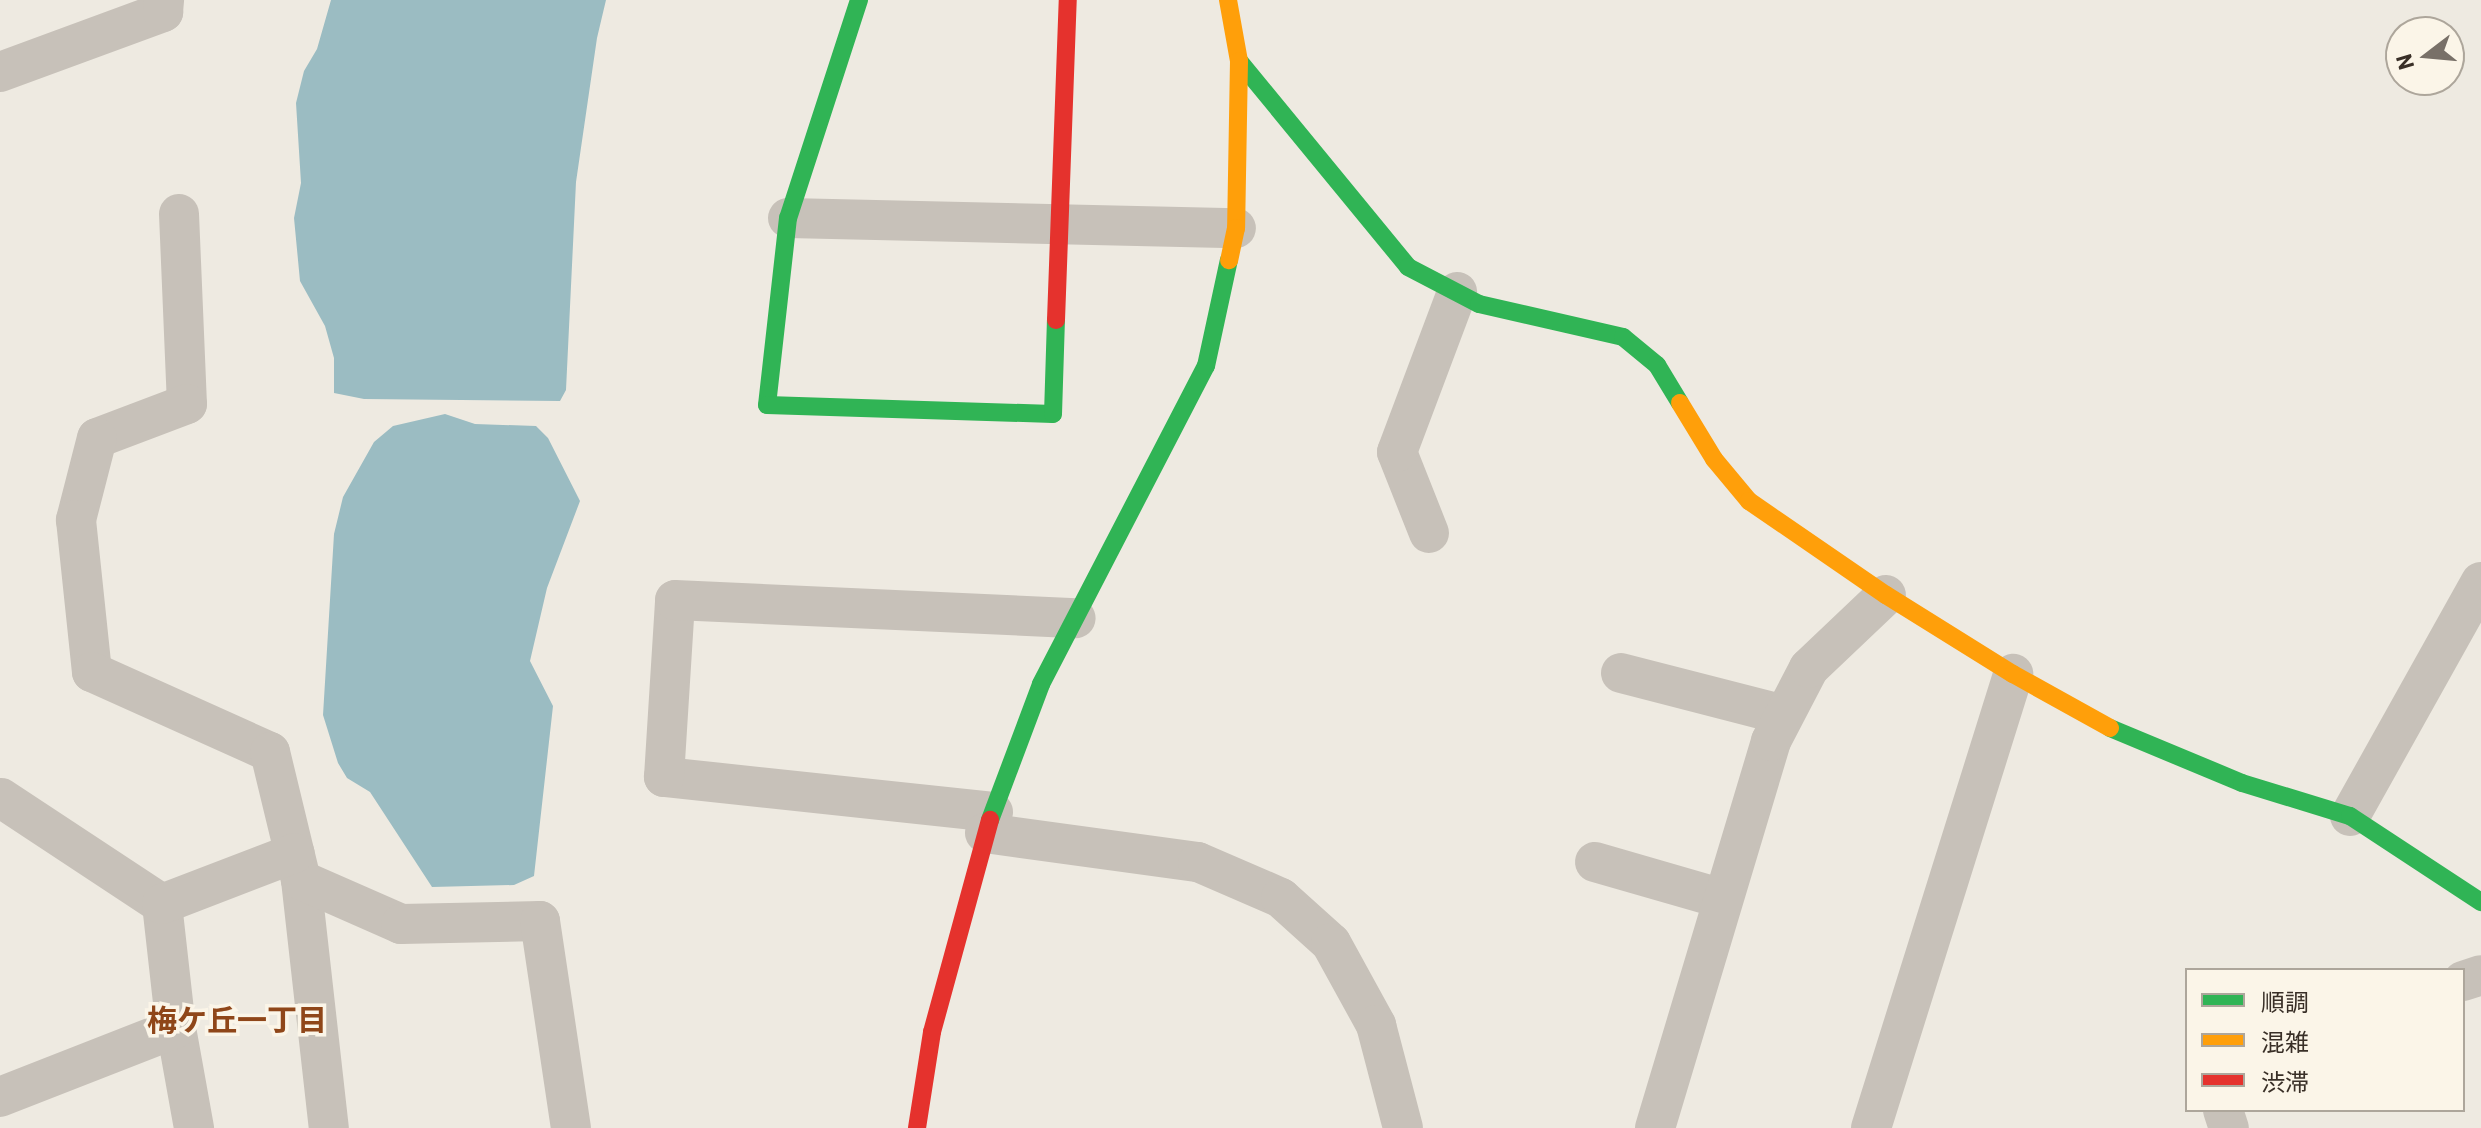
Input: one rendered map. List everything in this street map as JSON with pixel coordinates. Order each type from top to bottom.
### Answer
[{"type":"street","points":[[0,72],[163,12],[164,0]]},
{"type":"street","points":[[859,0],[788,218],[767,405],[1053,414],[1068,0]]},
{"type":"street","points":[[917,1128],[932,1032],[989,823],[1041,684],[1206,366],[1236,228],[1239,61],[1228,0]]},
{"type":"street","points":[[1239,61],[1408,267],[1479,304],[1623,337],[1657,365],[1714,459],[1749,501],[1886,595],[2013,674],[2107,727],[2242,783],[2350,816],[2481,902]]},
{"type":"street","points":[[179,214],[187,404],[97,438],[76,520],[92,672],[270,752],[298,866],[329,1128]]},
{"type":"street","points":[[788,218],[1236,228]]},
{"type":"street","points":[[1429,533],[1397,452],[1457,292]]},
{"type":"street","points":[[2350,816],[2481,582]]},
{"type":"street","points":[[1655,1128],[1771,741],[1809,668],[1886,595]]},
{"type":"street","points":[[1076,618],[675,600],[664,777],[989,823],[1198,862],[1281,898],[1331,943],[1376,1025],[1403,1128]]},
{"type":"street","points":[[1621,673],[1784,715]]},
{"type":"street","points":[[1871,1128],[2013,674]]},
{"type":"street","points":[[0,797],[162,904],[298,866],[401,924],[540,921],[571,1128]]},
{"type":"street","points":[[0,797],[14,830],[0,836]]},
{"type":"street","points":[[1595,862],[1723,899]]},
{"type":"street","points":[[162,904],[176,1028],[194,1128]]},
{"type":"street","points":[[0,1097],[176,1028]]},
{"type":"water","points":[[331,0],[606,0],[597,38],[576,182],[566,390],[560,401],[364,399],[334,393],[334,358],[325,326],[300,281],[294,218],[301,183],[296,103],[304,71],[317,49]]},
{"type":"water","points":[[445,414],[475,424],[536,426],[548,438],[580,501],[547,588],[530,661],[553,706],[534,876],[514,885],[432,887],[370,792],[347,778],[338,763],[323,715],[334,534],[343,497],[374,442],[393,426]]},
{"type":"traffic: fast","points":[[859,0],[788,218],[767,405],[1053,414],[1056,320]]},
{"type":"traffic: fast","points":[[1239,61],[1408,267],[1479,304],[1623,337],[1657,365],[1680,403]]},
{"type":"traffic: fast","points":[[990,820],[1041,684],[1206,366],[1229,260]]},
{"type":"traffic: fast","points":[[2110,728],[2242,783],[2350,816],[2481,902]]},
{"type":"traffic: slow","points":[[1228,0],[1239,61],[1236,228],[1229,260]]},
{"type":"traffic: slow","points":[[1680,403],[1714,459],[1749,501],[1886,595],[2013,674],[2110,728]]},
{"type":"traffic: jam","points":[[1056,320],[1068,0]]},
{"type":"traffic: jam","points":[[917,1128],[932,1032],[990,820]]},
{"type":"district","name":"梅ケ丘一丁目","points":[[237,1019]]}]
